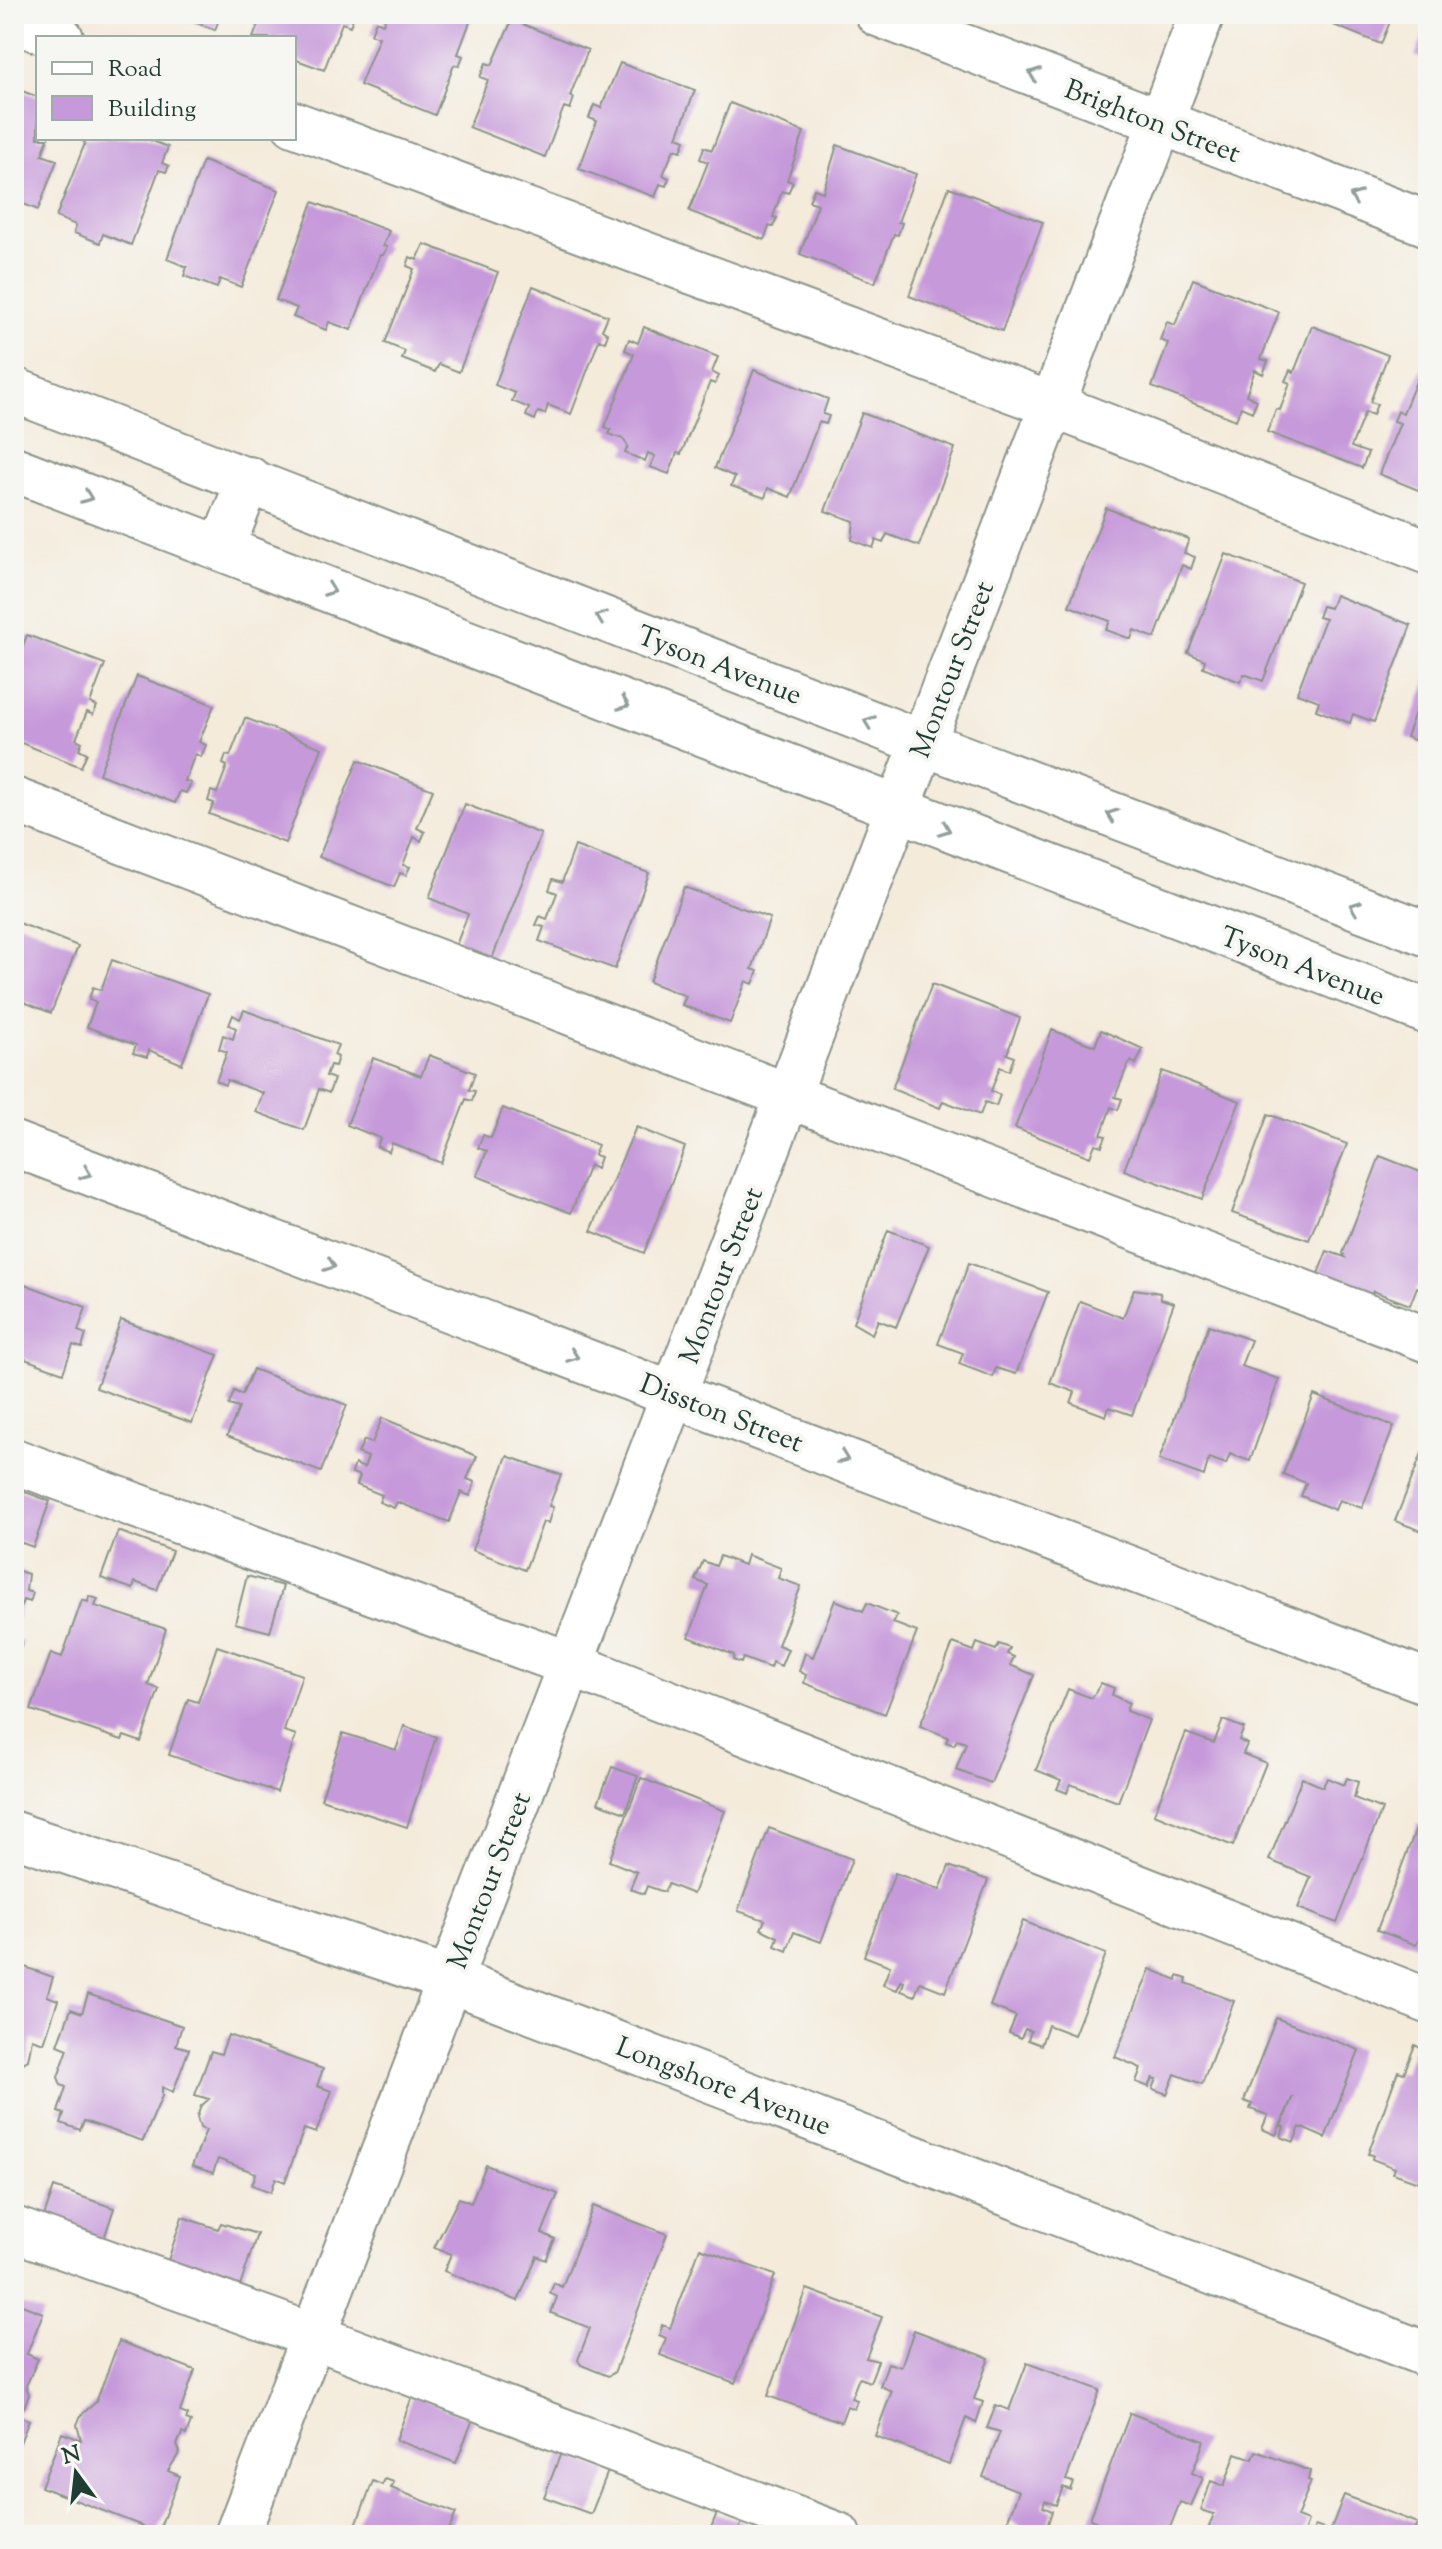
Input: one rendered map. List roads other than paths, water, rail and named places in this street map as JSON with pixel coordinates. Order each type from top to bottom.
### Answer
[{"type":"street","name":"Brighton Street","points":[[878,14],[1428,224]]},
{"type":"street","name":"Montour Street","points":[[237,2535],[1202,14]]},
{"type":"street","points":[[14,21],[55,36]]},
{"type":"street","points":[[296,125],[1052,405],[1428,552]]},
{"type":"street","name":"Tyson Avenue","points":[[14,390],[923,743],[1428,934]]},
{"type":"street","name":"Tyson Avenue","points":[[14,469],[1428,1012]]},
{"type":"street","points":[[222,548],[249,479]]},
{"type":"street","points":[[14,800],[1428,1340]]},
{"type":"street","name":"Disston Street","points":[[14,1144],[159,1202],[674,1393],[1428,1682]]},
{"type":"street","points":[[14,1461],[570,1664],[1428,2001]]},
{"type":"street","name":"Longshore Avenue","points":[[14,1834],[450,1980],[1428,2355]]},
{"type":"street","points":[[14,2229],[313,2336],[838,2535]]}]
